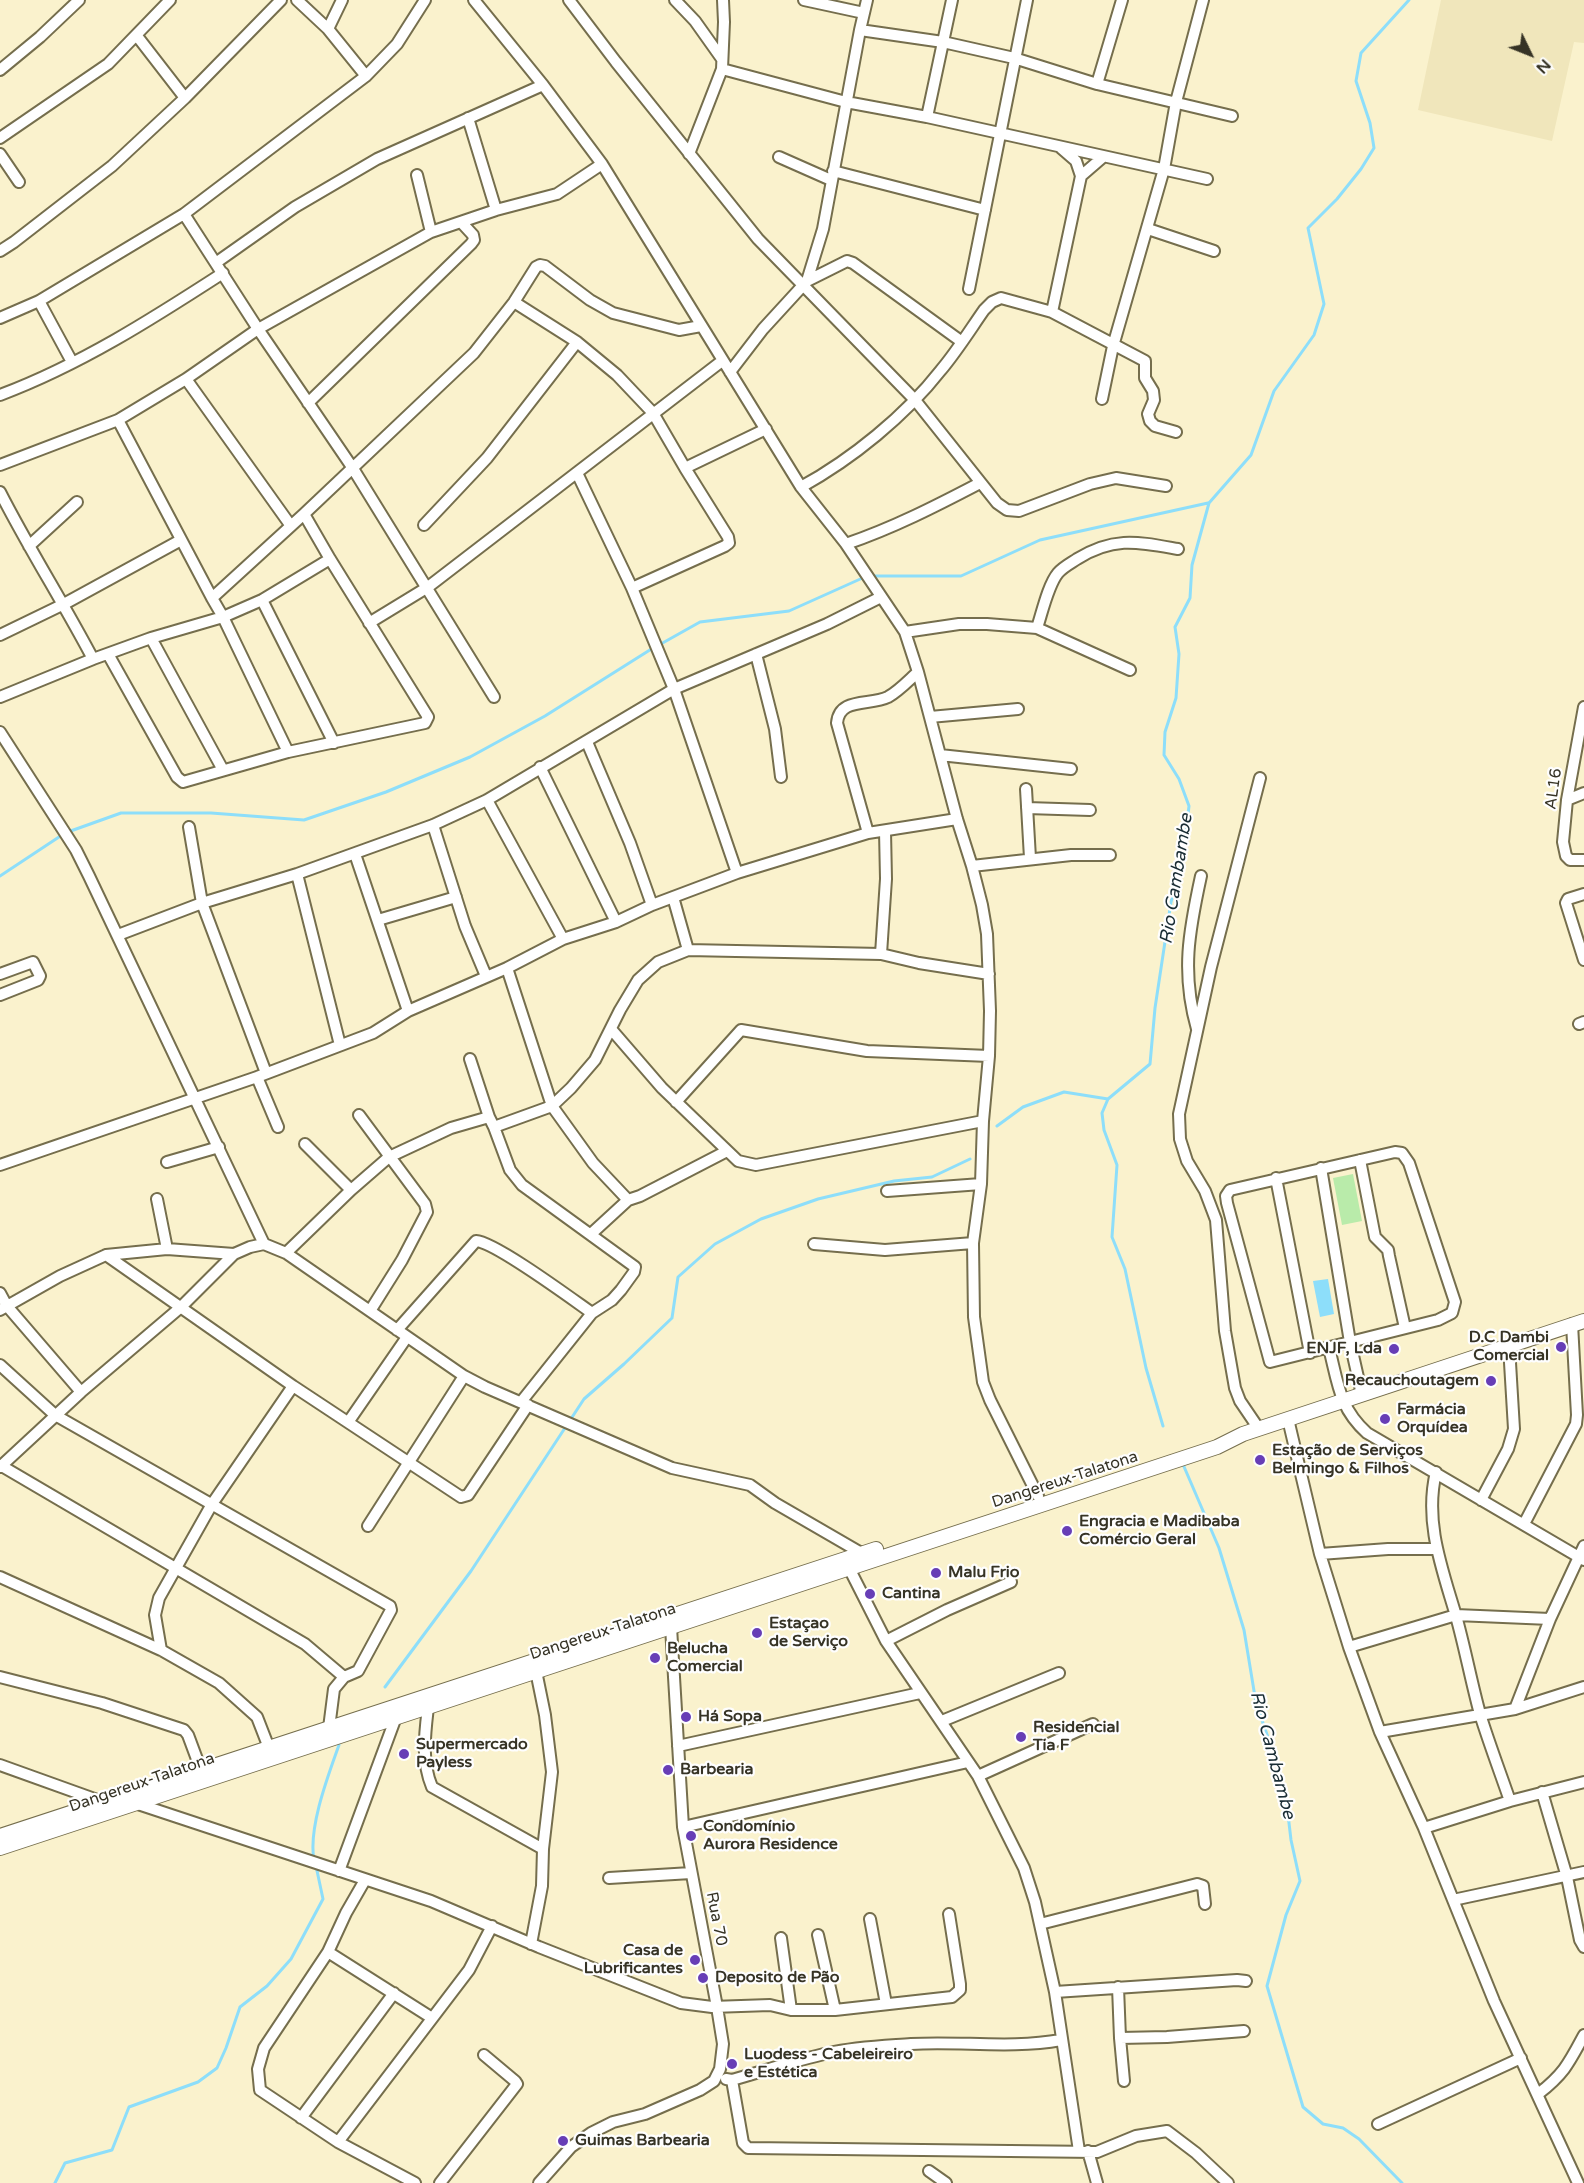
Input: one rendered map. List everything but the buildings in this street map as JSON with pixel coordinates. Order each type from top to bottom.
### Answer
[{"type":"main road","name":"Dangereux-Talatona","points":[[0,1848],[849,1568],[1142,1467],[1578,1322]]},
{"type":"main road","name":"Dangereux-Talatona","points":[[0,1836],[1038,1496],[1142,1467]]},
{"type":"street","points":[[0,70],[40,37],[78,0]]},
{"type":"street","points":[[0,138],[108,64],[170,0]]},
{"type":"street","points":[[0,251],[112,166],[185,98],[281,0]]},
{"type":"street","points":[[297,0],[328,29],[366,76]]},
{"type":"street","points":[[328,29],[342,0]]},
{"type":"street","points":[[0,318],[39,301],[184,214],[366,76],[397,44],[425,0]]},
{"type":"street","points":[[474,0],[543,85],[602,164],[801,487],[846,544],[905,632],[972,866],[987,934],[989,1056],[983,1121],[981,1184],[973,1243],[974,1317],[983,1382],[1038,1496]]},
{"type":"street","points":[[569,0],[758,239],[806,284],[915,400],[997,503],[1007,510],[1019,512],[1090,484],[1116,478],[1166,486]]},
{"type":"street","points":[[675,0],[690,15],[722,64],[846,102],[927,117],[1207,179]]},
{"type":"street","points":[[690,154],[722,64],[723,0]]},
{"type":"street","points":[[804,0],[864,13]]},
{"type":"street","points":[[806,284],[823,229],[867,0]]},
{"type":"street","points":[[927,117],[952,0]]},
{"type":"street","points":[[969,289],[1027,0]]},
{"type":"street","points":[[1096,84],[1122,0]]},
{"type":"street","points":[[1102,399],[1113,346],[1164,169],[1176,102],[1203,0]]},
{"type":"street","points":[[860,30],[943,42],[1014,58],[1096,84],[1232,116]]},
{"type":"street","points":[[137,36],[185,98]]},
{"type":"street","points":[[217,262],[295,207],[377,159],[543,85]]},
{"type":"street","points":[[468,118],[496,210]]},
{"type":"street","points":[[1052,312],[1081,176],[1076,161],[1059,147]]},
{"type":"street","points":[[0,154],[19,182]]},
{"type":"street","points":[[779,157],[832,176],[985,210]]},
{"type":"street","points":[[1081,176],[1103,157]]},
{"type":"street","points":[[0,465],[118,420],[186,379],[258,329],[431,232],[496,210],[556,194],[602,164]]},
{"type":"street","points":[[417,176],[431,232]]},
{"type":"street","points":[[184,214],[258,329],[352,467],[494,697]]},
{"type":"street","points":[[308,403],[471,244],[474,240],[473,235],[461,222]]},
{"type":"street","points":[[1148,230],[1214,251]]},
{"type":"street","points":[[730,372],[764,329],[806,284],[847,261],[853,263],[962,342]]},
{"type":"street","points":[[212,598],[474,353],[514,302],[536,267],[545,266],[590,300],[613,313],[679,330],[701,326]]},
{"type":"street","points":[[0,395],[143,326],[224,273]]},
{"type":"street","points":[[801,487],[830,471],[876,435],[915,400],[940,372],[984,310],[992,302],[1002,298],[1052,312],[1113,346],[1140,357],[1145,361],[1144,378],[1153,391],[1154,400],[1148,414],[1150,420],[1155,426],[1176,432]]},
{"type":"street","points":[[39,301],[72,362]]},
{"type":"street","points":[[514,302],[577,342],[617,375],[653,413],[729,537],[729,543],[632,588]]},
{"type":"street","points":[[424,525],[486,458],[577,342]]},
{"type":"street","points":[[369,623],[428,587],[722,361]]},
{"type":"street","points":[[186,379],[291,526]]},
{"type":"street","points":[[118,420],[223,617],[288,752]]},
{"type":"street","points":[[685,468],[766,429]]},
{"type":"street","points":[[577,473],[632,588],[674,689],[737,873]]},
{"type":"street","points":[[846,544],[927,511],[980,483]]},
{"type":"street","points":[[0,492],[93,659]]},
{"type":"street","points":[[29,546],[77,502]]},
{"type":"street","points":[[108,654],[180,781],[183,782],[288,752],[428,721],[428,717],[304,514]]},
{"type":"street","points":[[0,635],[64,604],[181,540]]},
{"type":"street","points":[[1037,628],[1058,572],[1094,549],[1119,542],[1136,541],[1178,549]]},
{"type":"street","points":[[0,697],[151,638],[223,617],[262,600],[330,559]]},
{"type":"street","points":[[118,935],[202,903],[297,874],[433,825],[487,800],[674,689],[827,624],[881,597]]},
{"type":"street","points":[[262,600],[334,743]]},
{"type":"street","points":[[905,632],[959,624],[1037,628],[1130,670]]},
{"type":"street","points":[[151,638],[223,770]]},
{"type":"street","points":[[756,654],[776,729],[782,777]]},
{"type":"street","points":[[868,833],[837,723],[838,715],[844,707],[885,698],[918,672]]},
{"type":"street","name":"AL16","points":[[1584,707],[1567,800],[1564,850],[1570,860],[1584,860]]},
{"type":"street","points":[[930,717],[1018,709]]},
{"type":"street","points":[[0,732],[76,849],[264,1244]]},
{"type":"street","points":[[586,742],[630,843],[651,905]]},
{"type":"street","points":[[940,755],[1071,769]]},
{"type":"street","points":[[540,767],[616,922]]},
{"type":"street","points":[[1258,1429],[1240,1401],[1230,1367],[1216,1220],[1212,1205],[1187,1161],[1180,1139],[1179,1114],[1211,967],[1260,778]]},
{"type":"street","points":[[1026,789],[1030,858]]},
{"type":"street","points":[[1567,800],[1584,793]]},
{"type":"street","points":[[487,800],[563,939]]},
{"type":"street","points":[[1028,808],[1090,810]]},
{"type":"street","points":[[0,1165],[262,1075],[373,1033],[408,1011],[507,968],[563,939],[616,922],[651,905],[737,873],[868,833],[957,819]]},
{"type":"street","points":[[433,825],[465,926],[486,976]]},
{"type":"street","points":[[189,827],[202,903],[278,1127]]},
{"type":"street","points":[[881,954],[886,879],[885,831]]},
{"type":"street","points":[[355,854],[408,1011]]},
{"type":"street","points":[[972,866],[1030,858],[1110,855]]},
{"type":"street","points":[[297,874],[340,1045]]},
{"type":"street","points":[[1198,1032],[1193,1014],[1188,968],[1188,936],[1201,876]]},
{"type":"street","points":[[1584,894],[1569,899],[1566,903],[1584,958]]},
{"type":"street","points":[[378,920],[456,897]]},
{"type":"street","points":[[673,897],[688,951]]},
{"type":"street","points":[[286,1253],[389,1157],[451,1128],[492,1122],[552,1106],[595,1060],[638,980],[658,962],[688,951],[881,954],[919,963],[989,974]]},
{"type":"street","points":[[0,974],[33,962],[40,976],[38,980],[0,995]]},
{"type":"street","points":[[507,968],[552,1106],[593,1163],[628,1200]]},
{"type":"street","points":[[611,1029],[676,1102],[738,1161],[756,1165],[983,1121]]},
{"type":"street","points":[[676,1102],[741,1030],[867,1051],[989,1056]]},
{"type":"street","points":[[106,1255],[293,1386],[349,1421],[460,1497],[465,1497],[525,1403],[592,1313],[612,1300],[634,1272],[635,1267],[522,1185],[510,1170],[470,1059]]},
{"type":"street","points":[[359,1115],[425,1204],[427,1212],[402,1260],[370,1311]]},
{"type":"street","points":[[305,1144],[351,1190]]},
{"type":"street","points":[[167,1162],[219,1148]]},
{"type":"street","points":[[591,1234],[628,1200],[727,1151]]},
{"type":"street","points":[[1395,1152],[1407,1157],[1455,1302],[1452,1312],[1446,1317],[1272,1363],[1269,1361],[1226,1196],[1230,1190],[1360,1160],[1395,1152]]},
{"type":"street","points":[[1360,1160],[1375,1237],[1388,1250],[1405,1328]]},
{"type":"street","points":[[1321,1168],[1350,1342],[1362,1395]]},
{"type":"street","points":[[1276,1178],[1310,1353]]},
{"type":"street","points":[[887,1191],[981,1184]]},
{"type":"street","points":[[157,1199],[167,1249]]},
{"type":"street","points":[[397,1330],[473,1242],[479,1240],[525,1267],[592,1313]]},
{"type":"street","points":[[814,1244],[885,1250],[973,1243]]},
{"type":"street","points":[[344,1677],[305,1644],[0,1466],[180,1306],[234,1254],[250,1247],[264,1244],[286,1253],[464,1376],[672,1468],[750,1485],[775,1503],[863,1554]]},
{"type":"street","points":[[4,1308],[60,1276],[106,1255],[167,1249],[234,1254]]},
{"type":"street","points":[[0,1293],[4,1308],[81,1392]]},
{"type":"street","points":[[1524,1524],[1575,1424],[1578,1322]]},
{"type":"street","points":[[349,1421],[407,1337]]},
{"type":"street","points":[[1482,1500],[1508,1449],[1514,1429],[1509,1346]]},
{"type":"street","points":[[1329,1348],[1343,1401],[1350,1416],[1367,1433],[1524,1524],[1582,1554],[1550,1619],[1515,1709]]},
{"type":"street","points":[[0,1365],[55,1415],[390,1606],[391,1610],[358,1671],[344,1677],[334,1689],[329,1728]]},
{"type":"street","points":[[368,1526],[464,1376]]},
{"type":"street","points":[[161,1650],[155,1615],[159,1598],[212,1504],[293,1386]]},
{"type":"street","points":[[1288,1419],[1320,1554],[1348,1647],[1380,1732],[1424,1828],[1494,2001],[1578,2183]]},
{"type":"street","points":[[1436,1472],[1432,1488],[1436,1549],[1456,1615],[1481,1715],[1510,1801]]},
{"type":"street","points":[[1320,1554],[1388,1549],[1436,1549]]},
{"type":"street","points":[[849,1568],[886,1641],[978,1776],[1024,1868],[1040,1924],[1055,1992],[1061,2040],[1084,2151],[1096,2183]]},
{"type":"street","points":[[0,1577],[161,1650],[231,1691],[257,1717],[269,1748]]},
{"type":"street","points":[[886,1641],[947,1610],[1011,1582]]},
{"type":"street","points":[[1348,1647],[1456,1615],[1550,1619]]},
{"type":"street","name":"Rua 70","points":[[670,1627],[683,1827],[717,2007],[723,2053],[718,2076]]},
{"type":"street","points":[[531,1944],[542,1886],[543,1849],[552,1772],[545,1715],[536,1671]]},
{"type":"street","points":[[942,1721],[1059,1673]]},
{"type":"street","points":[[0,1677],[102,1704],[184,1730],[201,1770]]},
{"type":"street","points":[[1380,1732],[1515,1709],[1584,1687]]},
{"type":"street","points":[[678,1746],[920,1693]]},
{"type":"street","points":[[428,1707],[424,1742],[427,1774],[432,1787],[543,1849]]},
{"type":"street","points":[[339,1871],[396,1718]]},
{"type":"street","points":[[978,1776],[1093,1725]]},
{"type":"street","points":[[683,1827],[968,1762]]},
{"type":"street","points":[[0,1765],[103,1802]]},
{"type":"street","points":[[1424,1828],[1510,1801],[1584,1782]]},
{"type":"street","points":[[1542,1792],[1568,1877],[1580,1940],[1584,1947]]},
{"type":"street","points":[[135,1803],[431,1901],[531,1944],[681,2003],[697,2006],[770,2005],[791,2010],[835,2010],[952,1998],[957,1994],[960,1984],[949,1914]]},
{"type":"street","points":[[1453,1900],[1584,1872]]},
{"type":"street","points":[[609,1878],[692,1874]]},
{"type":"street","points":[[365,1880],[328,1952],[264,2048],[258,2069],[260,2090],[338,2142],[415,2183]]},
{"type":"street","points":[[1040,1924],[1197,1884],[1203,1886],[1205,1904]]},
{"type":"street","points":[[870,1919],[886,2004]]},
{"type":"street","points":[[338,2142],[469,1970],[492,1926]]},
{"type":"street","points":[[818,1935],[835,2010]]},
{"type":"street","points":[[781,1938],[791,2010]]},
{"type":"street","points":[[328,1952],[432,2018]]},
{"type":"street","points":[[1055,1992],[1246,1981]]},
{"type":"street","points":[[1118,1987],[1124,2081]]},
{"type":"street","points":[[301,2118],[394,1994]]},
{"type":"street","points":[[1120,2038],[1244,2031]]},
{"type":"street","points":[[1538,2094],[1554,2082],[1565,2069],[1584,2034]]},
{"type":"street","points":[[539,2183],[571,2147],[591,2133],[614,2122],[645,2114],[700,2090],[718,2076],[732,2080],[842,2051],[912,2044],[1012,2045],[1061,2040]]},
{"type":"street","points":[[440,2183],[517,2084],[516,2080],[484,2055]]},
{"type":"street","points":[[1377,2124],[1521,2058]]},
{"type":"street","points":[[732,2080],[743,2143],[748,2148],[1084,2151],[1106,2149],[1136,2136],[1167,2131],[1196,2153],[1228,2183]]},
{"type":"street","points":[[929,2171],[946,2183]]},
{"type":"shaded area","points":[[1441,0],[1584,0],[1584,43],[1574,42],[1552,141],[1418,110]]},
{"type":"green space","points":[[1353,1174],[1362,1221],[1342,1225],[1333,1178]]},
{"type":"water","points":[[1328,1279],[1334,1314],[1320,1317],[1313,1281]]},
{"type":"waterway","name":"Rio Cambambe","points":[[1163,1426],[1146,1368],[1125,1269],[1112,1237],[1117,1165],[1104,1130],[1102,1113],[1108,1099],[1150,1064],[1155,1008],[1171,902],[1183,858],[1189,806],[1179,779],[1164,755],[1165,732],[1176,698],[1179,654],[1175,627],[1190,598],[1192,565],[1209,503],[1251,455],[1274,391],[1314,335],[1324,304],[1308,228],[1337,199],[1361,169],[1374,148],[1370,123],[1356,81],[1361,53],[1409,0]]},
{"type":"waterway","points":[[659,645],[700,622],[789,611],[867,576],[961,576],[1040,540],[1208,503]]},
{"type":"waterway","points":[[0,876],[65,833],[121,813],[211,813],[304,820],[386,792],[470,757],[545,716],[653,648]]},
{"type":"waterway","points":[[997,1126],[1023,1107],[1064,1092],[1108,1099]]},
{"type":"waterway","points":[[385,1687],[471,1571],[584,1399],[672,1318],[678,1277],[715,1244],[761,1219],[818,1199],[894,1181],[932,1177],[970,1159]]},
{"type":"waterway","name":"Rio Cambambe","points":[[1182,1462],[1219,1548],[1244,1630],[1256,1703],[1279,1769],[1287,1806],[1291,1840],[1300,1881],[1286,1915],[1267,1986],[1303,2107],[1323,2124],[1343,2128],[1359,2139],[1402,2183]]},
{"type":"waterway","points":[[314,1860],[316,1818],[339,1745]]},
{"type":"waterway","points":[[55,2183],[65,2163],[112,2150],[129,2107],[198,2082],[217,2068],[240,2007],[267,1986],[291,1959],[323,1899],[316,1866]]},
{"type":"place","name":"D.C Dambi Comercial","points":[[1561,1347]]},
{"type":"place","name":"ENJF, Lda","points":[[1394,1349]]},
{"type":"place","name":"Recauchoutagem","points":[[1491,1381]]},
{"type":"place","name":"Farmácia Orquídea","points":[[1385,1419]]},
{"type":"place","name":"Estação de Serviços Belmingo & Filhos","points":[[1260,1460]]},
{"type":"place","name":"Engracia e Madibaba Comércio Geral","points":[[1067,1531]]},
{"type":"place","name":"Malu Frio","points":[[936,1573]]},
{"type":"place","name":"Cantina","points":[[870,1594]]},
{"type":"place","name":"Estaçao de Serviço","points":[[757,1633]]},
{"type":"place","name":"Belucha Comercial","points":[[655,1658]]},
{"type":"place","name":"Há Sopa","points":[[686,1717]]},
{"type":"place","name":"Residencial Tia F","points":[[1021,1737]]},
{"type":"place","name":"Supermercado Payless","points":[[404,1754]]},
{"type":"place","name":"Barbearia","points":[[668,1770]]},
{"type":"place","name":"Condomínio Aurora Residence","points":[[691,1836]]},
{"type":"place","name":"Casa de Lubrificantes","points":[[695,1960]]},
{"type":"place","name":"Deposito de Pão","points":[[703,1978]]},
{"type":"place","name":"Luodess - Cabeleireiro e Estética","points":[[732,2064]]},
{"type":"place","name":"Guimas Barbearia","points":[[563,2141]]}]
